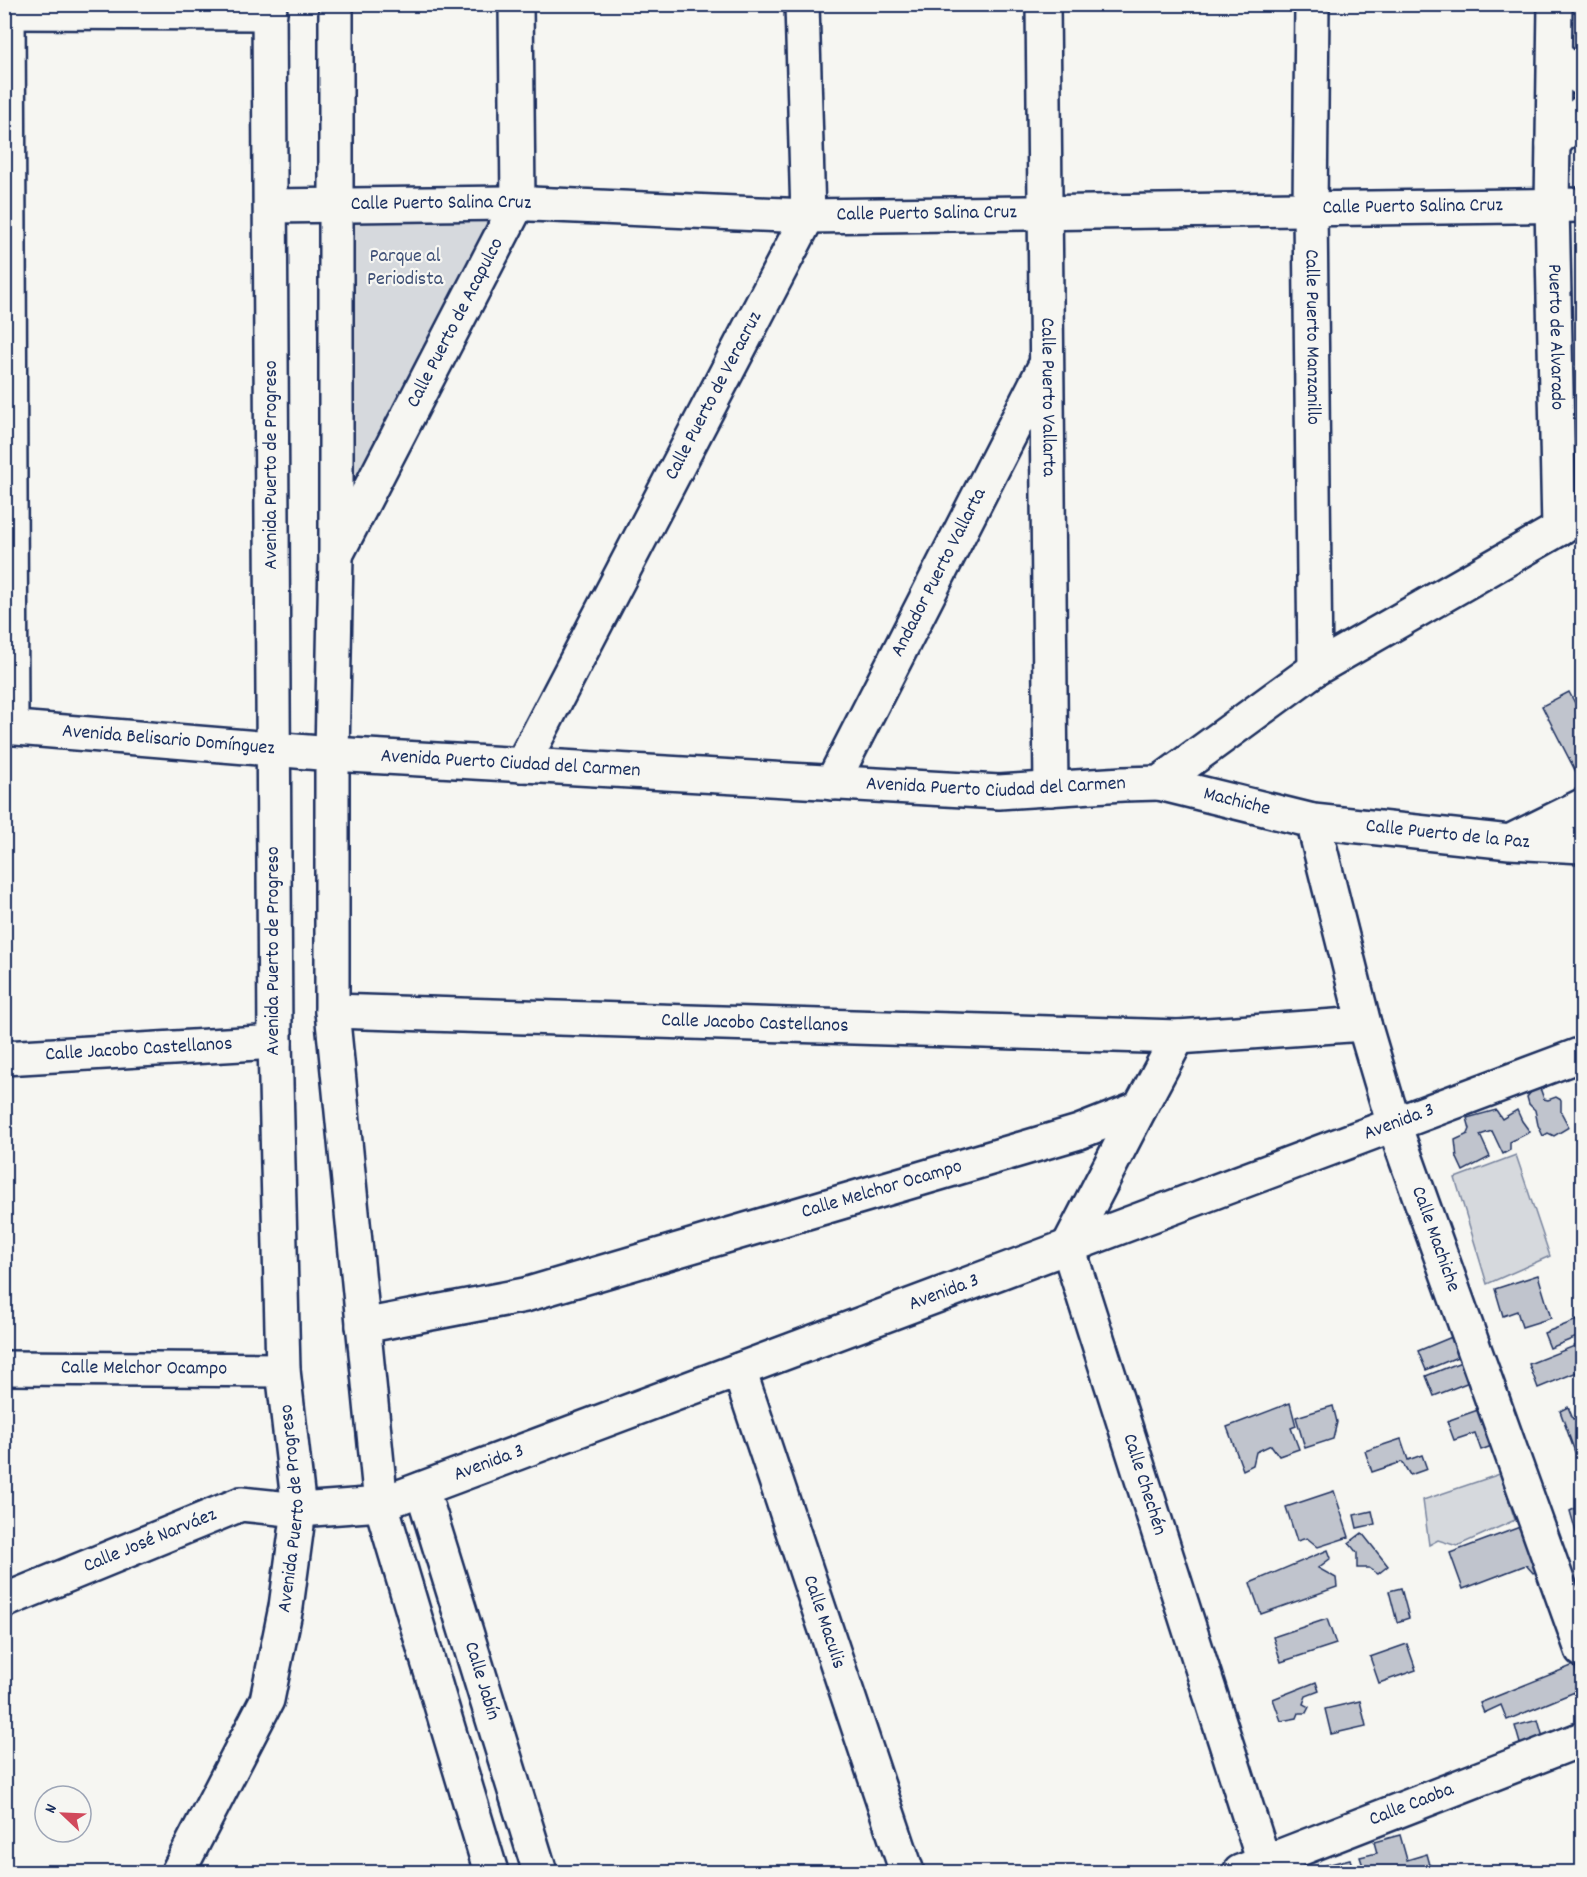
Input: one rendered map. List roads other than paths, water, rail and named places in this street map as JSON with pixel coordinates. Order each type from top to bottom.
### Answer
[{"type":"street","points":[[336,4],[336,555],[332,754],[332,1011],[381,1504],[491,1872]]},
{"type":"street","name":"Calle Puerto de Acapulco","points":[[336,555],[518,203],[516,4]]},
{"type":"street","name":"Calle Puerto de Veracruz","points":[[522,765],[808,216],[802,4]]},
{"type":"street","name":"Calle Puerto Vallarta","points":[[1043,4],[1051,789]]},
{"type":"street","name":"Calle Puerto Manzanillo","points":[[1312,4],[1310,209],[1315,669]]},
{"type":"street","name":"Puerto de Alvarado","points":[[1555,4],[1553,144],[1567,205],[1571,521]]},
{"type":"street","points":[[8,727],[7,9],[270,9]]},
{"type":"street","name":"Avenida Puerto de Progreso","points":[[178,1872],[267,1700],[286,1607],[299,1510],[283,1370],[274,1042],[270,9]]},
{"type":"street","points":[[1555,56],[1582,79]]},
{"type":"street","points":[[1553,144],[1582,113]]},
{"type":"street","name":"Calle Puerto Salina Cruz","points":[[271,206],[518,203],[808,216],[1567,205]]},
{"type":"street","name":"Andador Puerto Vallarta","points":[[832,783],[1047,363]]},
{"type":"street","points":[[1159,783],[1315,669],[1571,521]]},
{"type":"street","name":"Avenida Belisario Domínguez","points":[[8,727],[332,754]]},
{"type":"street","name":"Avenida Puerto Ciudad del Carmen","points":[[332,754],[999,792],[1159,783]]},
{"type":"street","name":"Machiche","points":[[1159,783],[1313,821]]},
{"type":"street","points":[[1510,842],[1582,806]]},
{"type":"street","name":"Calle Puerto de la Paz","points":[[1313,821],[1510,842],[1582,846]]},
{"type":"street","name":"Calle Machiche","points":[[1313,821],[1364,1024],[1394,1125],[1582,1650]]},
{"type":"street","name":"Calle Jacobo Castellanos","points":[[332,1011],[1178,1037]]},
{"type":"street","points":[[1068,1247],[1178,1037],[1364,1024]]},
{"type":"street","name":"Calle Jacobo Castellanos","points":[[4,1058],[274,1042]]},
{"type":"street","name":"Avenida 3","points":[[299,1510],[381,1504],[1582,1054]]},
{"type":"street","name":"Calle Melchor Ocampo","points":[[363,1326],[525,1295],[1079,1132],[1140,1108]]},
{"type":"street","name":"Calle Chechén","points":[[1068,1247],[1257,1870]]},
{"type":"street","name":"Calle Melchor Ocampo","points":[[4,1368],[283,1370]]},
{"type":"street","name":"Calle Maculis","points":[[739,1370],[907,1872]]},
{"type":"street","name":"Calle Jabín","points":[[422,1489],[540,1872]]},
{"type":"street","name":"Calle José Narváez","points":[[4,1601],[242,1504],[299,1510]]},
{"type":"street","name":"Calle Caoba","points":[[1257,1870],[1582,1739]]},
{"type":"park label","name":"Parque al Periodista","points":[[405,268]]}]
